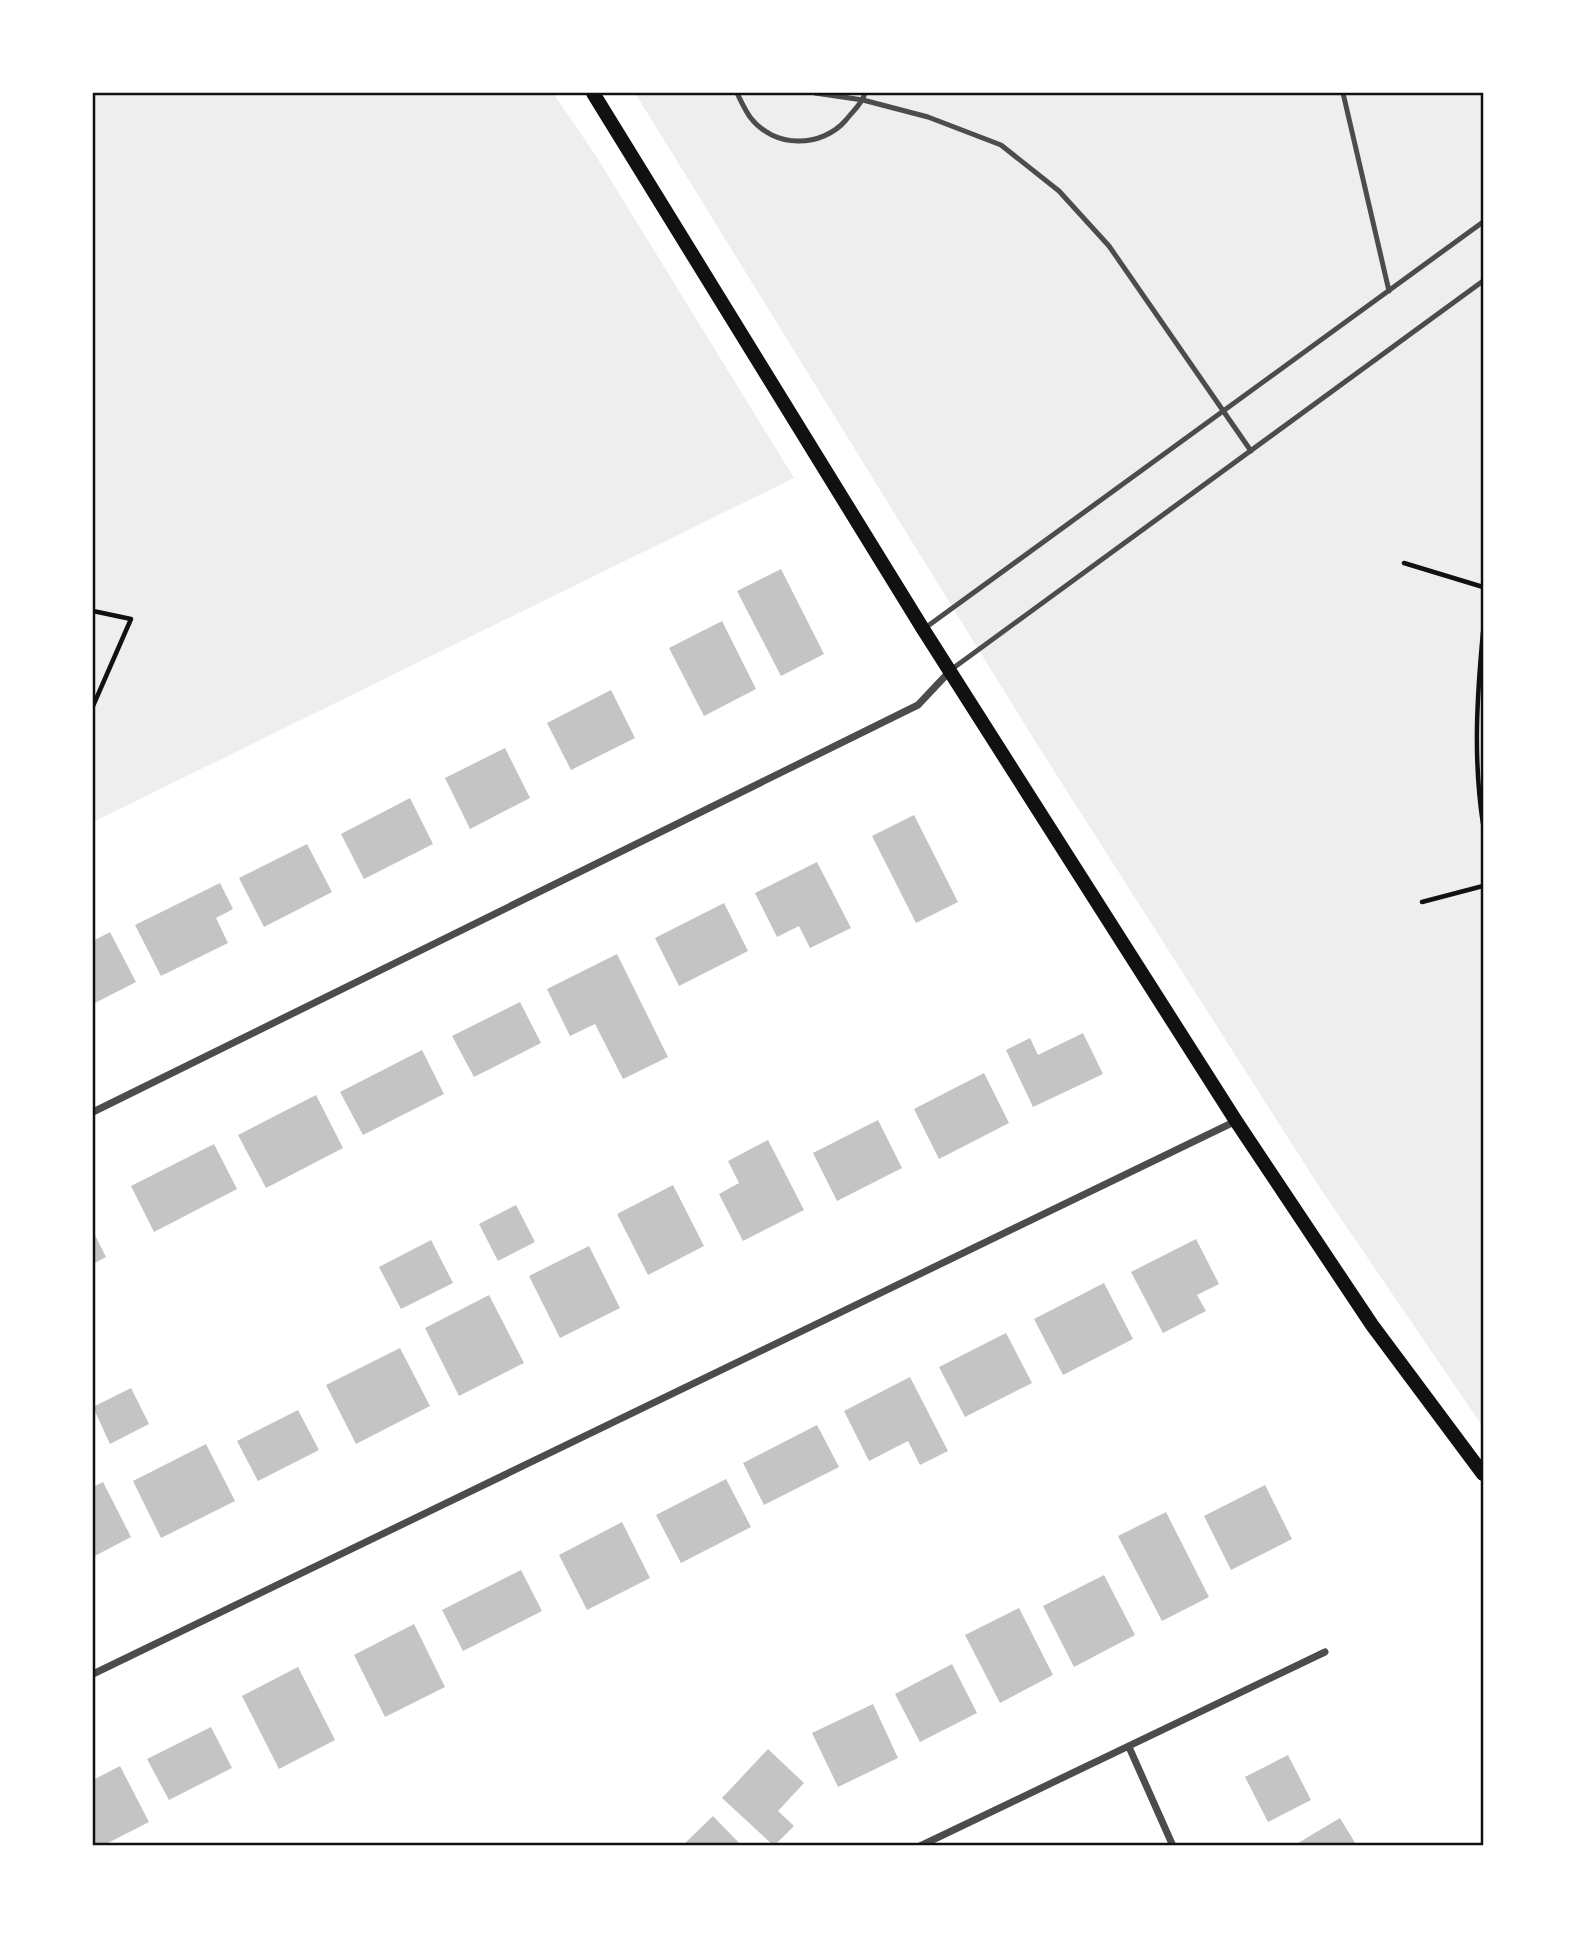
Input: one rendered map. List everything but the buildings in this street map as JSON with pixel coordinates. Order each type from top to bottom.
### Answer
[{"type":"main road","points":[[593,93],[923,629],[1236,1121],[1372,1325],[1483,1474]]},
{"type":"street","points":[[93,1112],[918,705],[950,671]]},
{"type":"street","points":[[93,1674],[1236,1121]]},
{"type":"street","points":[[920,1846],[1325,1652]]},
{"type":"street","points":[[1129,1747],[1173,1846]]},
{"type":"lane","points":[[737,93],[751,119],[775,136],[807,142],[835,132],[864,96]]},
{"type":"lane","points":[[815,93],[864,96],[1001,145],[1059,191],[1109,246],[1251,451]]},
{"type":"lane","points":[[1343,93],[1389,290]]},
{"type":"lane","points":[[923,629],[1483,222]]},
{"type":"lane","points":[[950,671],[1483,281]]},
{"type":"path","points":[[1404,563],[1483,587]]},
{"type":"path","points":[[93,611],[131,619],[93,706]]},
{"type":"path","points":[[1483,632],[1477,701],[1476,770],[1483,824]]},
{"type":"path","points":[[1422,902],[1483,886]]},
{"type":"shaded area","points":[[93,93],[553,93],[596,156],[794,478],[93,822]]},
{"type":"shaded area","points":[[635,93],[1483,93],[1483,1427],[1320,1188],[1035,741]]}]
